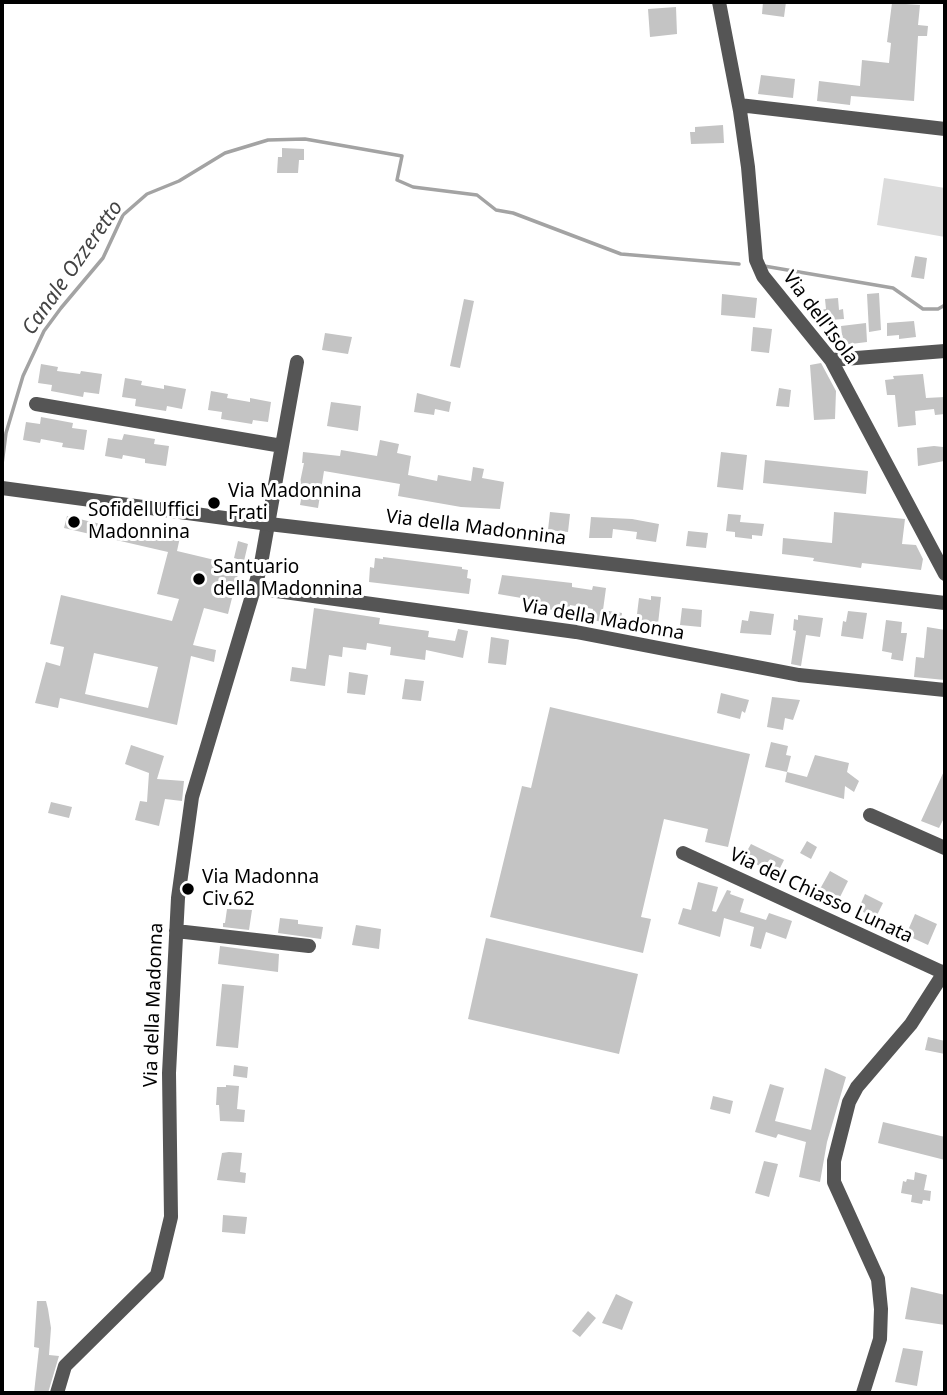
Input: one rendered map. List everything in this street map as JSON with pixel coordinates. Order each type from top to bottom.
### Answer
[{"type":"street","name":"Via dell'Isola","points":[[719,2],[748,167],[756,260],[764,276],[831,360],[945,574]]},
{"type":"street","points":[[739,105],[945,129]]},
{"type":"street","points":[[831,360],[945,351]]},
{"type":"street","name":"Via della Madonna","points":[[57,1393],[65,1366],[157,1275],[171,1217],[169,1073],[176,931],[192,797],[255,588],[297,362]]},
{"type":"street","points":[[36,404],[282,446]]},
{"type":"street","name":"Via della Madonnina","points":[[2,488],[269,524],[945,603]]},
{"type":"street","name":"Via della Madonna","points":[[255,588],[576,632],[799,675],[945,690]]},
{"type":"street","points":[[870,815],[945,848]]},
{"type":"street","name":"Via del Chiasso Lunata","points":[[683,853],[945,972],[911,1024],[858,1087],[849,1102],[834,1161],[834,1182],[878,1279],[880,1339],[863,1393]]},
{"type":"street","points":[[176,931],[309,946]]},
{"type":"shaded area","points":[[884,178],[945,188],[945,237],[877,225]]},
{"type":"building","points":[[763,2],[786,2],[784,17],[762,14]]},
{"type":"building","points":[[892,3],[920,5],[918,25],[928,26],[927,36],[918,36],[914,101],[851,96],[850,105],[817,101],[819,81],[860,86],[862,60],[889,63],[891,43],[887,42]]},
{"type":"building","points":[[676,7],[677,34],[650,37],[648,9]]},
{"type":"building","points":[[761,75],[795,79],[793,98],[758,94]]},
{"type":"building","points":[[723,125],[724,143],[691,144],[690,132],[695,132],[695,127]]},
{"type":"building","points":[[282,148],[304,149],[304,160],[299,160],[298,173],[277,173],[278,157],[282,157]]},
{"type":"building","points":[[915,256],[927,258],[924,279],[911,277]]},
{"type":"building","points":[[879,293],[881,330],[869,332],[867,294]]},
{"type":"building","points":[[722,294],[757,298],[755,318],[721,315]]},
{"type":"building","points":[[838,298],[839,310],[843,309],[844,319],[812,321],[811,312],[826,309],[825,299]]},
{"type":"building","points":[[464,299],[474,301],[460,368],[450,366]]},
{"type":"building","points":[[914,321],[916,337],[899,339],[899,335],[887,336],[887,323]]},
{"type":"building","points":[[866,323],[867,342],[843,345],[841,326]]},
{"type":"building","points":[[753,327],[772,329],[769,353],[751,351]]},
{"type":"building","points":[[325,333],[352,337],[348,354],[322,350]]},
{"type":"building","points":[[821,363],[836,391],[835,419],[814,420],[810,365]]},
{"type":"building","points":[[41,364],[58,367],[57,371],[102,374],[99,394],[84,392],[83,397],[51,391],[52,385],[38,383]]},
{"type":"building","points":[[923,374],[926,398],[945,397],[945,414],[935,415],[934,409],[915,411],[916,425],[898,427],[895,395],[887,395],[885,380],[894,379],[893,376]]},
{"type":"building","points":[[125,378],[142,381],[141,385],[186,389],[182,409],[167,406],[166,411],[135,406],[136,399],[122,397]]},
{"type":"building","points":[[779,388],[791,390],[789,407],[776,406]]},
{"type":"building","points":[[211,391],[228,394],[227,398],[271,402],[268,422],[253,420],[252,424],[221,419],[222,412],[208,410]]},
{"type":"building","points":[[417,393],[451,402],[449,412],[435,409],[434,415],[414,412]]},
{"type":"building","points":[[331,402],[361,406],[358,431],[327,426]]},
{"type":"building","points":[[41,417],[73,423],[72,428],[87,430],[84,450],[62,447],[63,443],[41,439],[40,443],[23,440],[26,422],[40,424]]},
{"type":"building","points":[[124,434],[155,439],[154,444],[169,446],[166,466],[145,463],[145,459],[123,455],[122,459],[105,456],[108,438],[122,440]]},
{"type":"building","points":[[380,440],[399,444],[397,453],[411,456],[408,475],[437,481],[438,475],[471,481],[473,467],[484,469],[482,478],[504,482],[500,509],[461,507],[398,496],[400,484],[324,471],[318,508],[300,505],[303,452],[340,456],[341,450],[377,456]]},
{"type":"building","points":[[943,447],[944,461],[918,466],[917,448]]},
{"type":"building","points":[[721,452],[747,455],[743,490],[717,487]]},
{"type":"building","points":[[765,460],[868,471],[866,494],[763,483]]},
{"type":"building","points":[[550,512],[570,514],[568,532],[548,530]]},
{"type":"building","points":[[834,512],[905,519],[902,544],[916,545],[923,559],[921,570],[862,563],[861,568],[782,554],[783,538],[832,543]]},
{"type":"building","points":[[728,514],[741,515],[740,522],[764,524],[762,536],[752,535],[752,539],[735,537],[735,532],[726,531]]},
{"type":"building","points":[[67,516],[163,539],[167,524],[182,528],[177,551],[240,566],[228,614],[204,608],[193,645],[216,650],[214,662],[191,656],[177,725],[60,698],[58,708],[35,703],[46,662],[60,666],[64,647],[50,644],[61,595],[172,621],[179,599],[157,594],[168,552],[64,528]],"holes":[[[94,653],[158,667],[148,708],[85,694]]]},
{"type":"building","points":[[591,517],[632,519],[659,524],[656,542],[636,539],[637,532],[613,529],[612,538],[589,538]]},
{"type":"building","points":[[688,531],[708,533],[706,548],[686,546]]},
{"type":"building","points":[[238,541],[248,544],[244,561],[234,558]]},
{"type":"building","points":[[375,558],[462,567],[468,570],[467,578],[471,579],[469,594],[369,582],[370,567],[374,568]]},
{"type":"building","points":[[502,575],[572,583],[572,587],[592,590],[593,586],[606,588],[603,610],[622,613],[620,629],[610,628],[610,623],[591,620],[593,609],[570,605],[569,612],[538,608],[539,601],[498,594]]},
{"type":"building","points":[[651,596],[661,597],[658,624],[636,622],[639,598],[651,600]]},
{"type":"building","points":[[314,608],[380,618],[379,624],[429,631],[428,637],[455,641],[458,629],[468,631],[463,658],[426,650],[425,660],[390,655],[391,647],[367,643],[366,650],[343,647],[342,657],[329,655],[325,686],[290,681],[292,667],[306,669]]},
{"type":"building","points":[[682,608],[702,610],[701,627],[680,625]]},
{"type":"building","points":[[750,611],[774,614],[771,635],[740,633],[742,620],[748,621]]},
{"type":"building","points":[[848,611],[867,613],[863,639],[841,636],[843,621],[846,622]]},
{"type":"building","points":[[798,615],[823,618],[820,637],[806,635],[801,666],[791,664],[796,631],[793,630],[794,619],[798,620]]},
{"type":"building","points":[[886,620],[902,622],[901,633],[907,633],[903,661],[891,659],[892,653],[882,651]]},
{"type":"building","points":[[927,627],[945,630],[945,680],[914,677],[916,657],[924,658]]},
{"type":"building","points":[[491,637],[509,640],[506,665],[488,663]]},
{"type":"building","points":[[349,672],[368,675],[365,695],[347,693]]},
{"type":"building","points":[[405,679],[424,681],[421,701],[402,699]]},
{"type":"building","points":[[721,693],[749,700],[740,719],[717,713]]},
{"type":"building","points":[[772,697],[800,700],[793,720],[785,718],[783,730],[767,727]]},
{"type":"building","points":[[550,707],[750,754],[728,847],[705,842],[708,829],[664,819],[641,917],[651,919],[643,953],[490,917],[522,786],[531,788]]},
{"type":"building","points":[[771,742],[788,746],[786,755],[791,756],[787,772],[765,767]]},
{"type":"building","points":[[131,745],[164,756],[157,779],[184,781],[182,801],[165,799],[159,826],[135,820],[140,801],[147,802],[149,773],[125,764]]},
{"type":"building","points":[[815,755],[849,763],[847,772],[859,781],[854,792],[845,786],[844,799],[785,782],[787,772],[807,777]]},
{"type":"building","points":[[945,769],[945,816],[939,828],[921,821]]},
{"type":"building","points":[[51,802],[72,807],[69,818],[48,813]]},
{"type":"building","points":[[807,841],[817,847],[811,859],[800,853]]},
{"type":"building","points":[[751,844],[784,860],[777,874],[743,858]]},
{"type":"building","points":[[830,871],[848,881],[839,899],[820,889]]},
{"type":"building","points":[[698,882],[718,887],[712,911],[716,912],[727,890],[731,891],[730,894],[744,899],[740,912],[766,920],[769,913],[792,921],[786,939],[766,932],[761,949],[750,946],[754,927],[724,918],[720,937],[678,924],[683,908],[691,910]]},
{"type":"building","points":[[865,894],[883,903],[876,917],[858,910]]},
{"type":"building","points":[[227,909],[252,910],[249,930],[223,927]]},
{"type":"building","points":[[915,914],[937,924],[928,945],[906,935]]},
{"type":"building","points":[[280,918],[298,920],[298,924],[323,927],[321,939],[278,933]]},
{"type":"building","points":[[356,925],[381,929],[379,949],[352,945]]},
{"type":"building","points":[[486,938],[638,974],[619,1054],[468,1019]]},
{"type":"building","points":[[220,946],[279,954],[278,972],[218,964]]},
{"type":"building","points":[[222,984],[244,986],[238,1048],[216,1046]]},
{"type":"building","points":[[928,1037],[945,1041],[945,1054],[925,1050]]},
{"type":"building","points":[[234,1065],[248,1067],[247,1078],[233,1076]]},
{"type":"building","points":[[825,1068],[846,1077],[827,1142],[820,1182],[799,1177],[806,1142],[778,1134],[776,1138],[755,1132],[770,1084],[784,1088],[775,1121],[811,1130]]},
{"type":"building","points":[[239,1086],[237,1109],[245,1110],[244,1122],[220,1121],[219,1105],[216,1105],[217,1087]]},
{"type":"building","points":[[713,1096],[733,1101],[730,1114],[710,1109]]},
{"type":"building","points":[[883,1122],[945,1137],[945,1160],[878,1143]]},
{"type":"building","points":[[222,1153],[242,1153],[240,1172],[246,1173],[245,1183],[217,1180]]},
{"type":"building","points":[[764,1161],[778,1164],[769,1197],[755,1193]]},
{"type":"building","points":[[915,1172],[927,1175],[924,1190],[931,1191],[930,1201],[923,1200],[922,1204],[911,1202],[912,1195],[901,1193],[903,1181],[914,1180]]},
{"type":"building","points":[[223,1215],[247,1217],[245,1234],[222,1232]]},
{"type":"building","points":[[911,1287],[945,1295],[945,1325],[905,1319]]},
{"type":"building","points":[[616,1294],[633,1302],[622,1330],[602,1323]]},
{"type":"building","points":[[37,1301],[46,1301],[48,1309],[51,1328],[49,1355],[59,1356],[48,1393],[34,1393],[39,1348],[34,1347]]},
{"type":"building","points":[[588,1311],[596,1318],[580,1337],[572,1331]]},
{"type":"building","points":[[903,1348],[923,1351],[917,1386],[895,1382]]},
{"type":"waterway","name":"Canale Ozzeretto","points":[[2,464],[6,433],[23,376],[44,331],[103,258],[123,215],[147,194],[179,181],[225,153],[268,140],[305,139],[402,156],[397,180],[413,187],[477,195],[496,210],[513,213],[621,254],[739,264]]},
{"type":"waterway","name":"Canale Ozzeretto","points":[[764,266],[893,288],[923,309],[938,309],[945,305]]},
{"type":"place","name":"Via Madonnina Frati","points":[[214,503]]},
{"type":"place","name":"Sofidel Uffici Madonnina","points":[[74,522]]},
{"type":"place","name":"Santuario della Madonnina","points":[[199,579]]},
{"type":"place","name":"Via Madonna Civ.62","points":[[188,889]]}]
